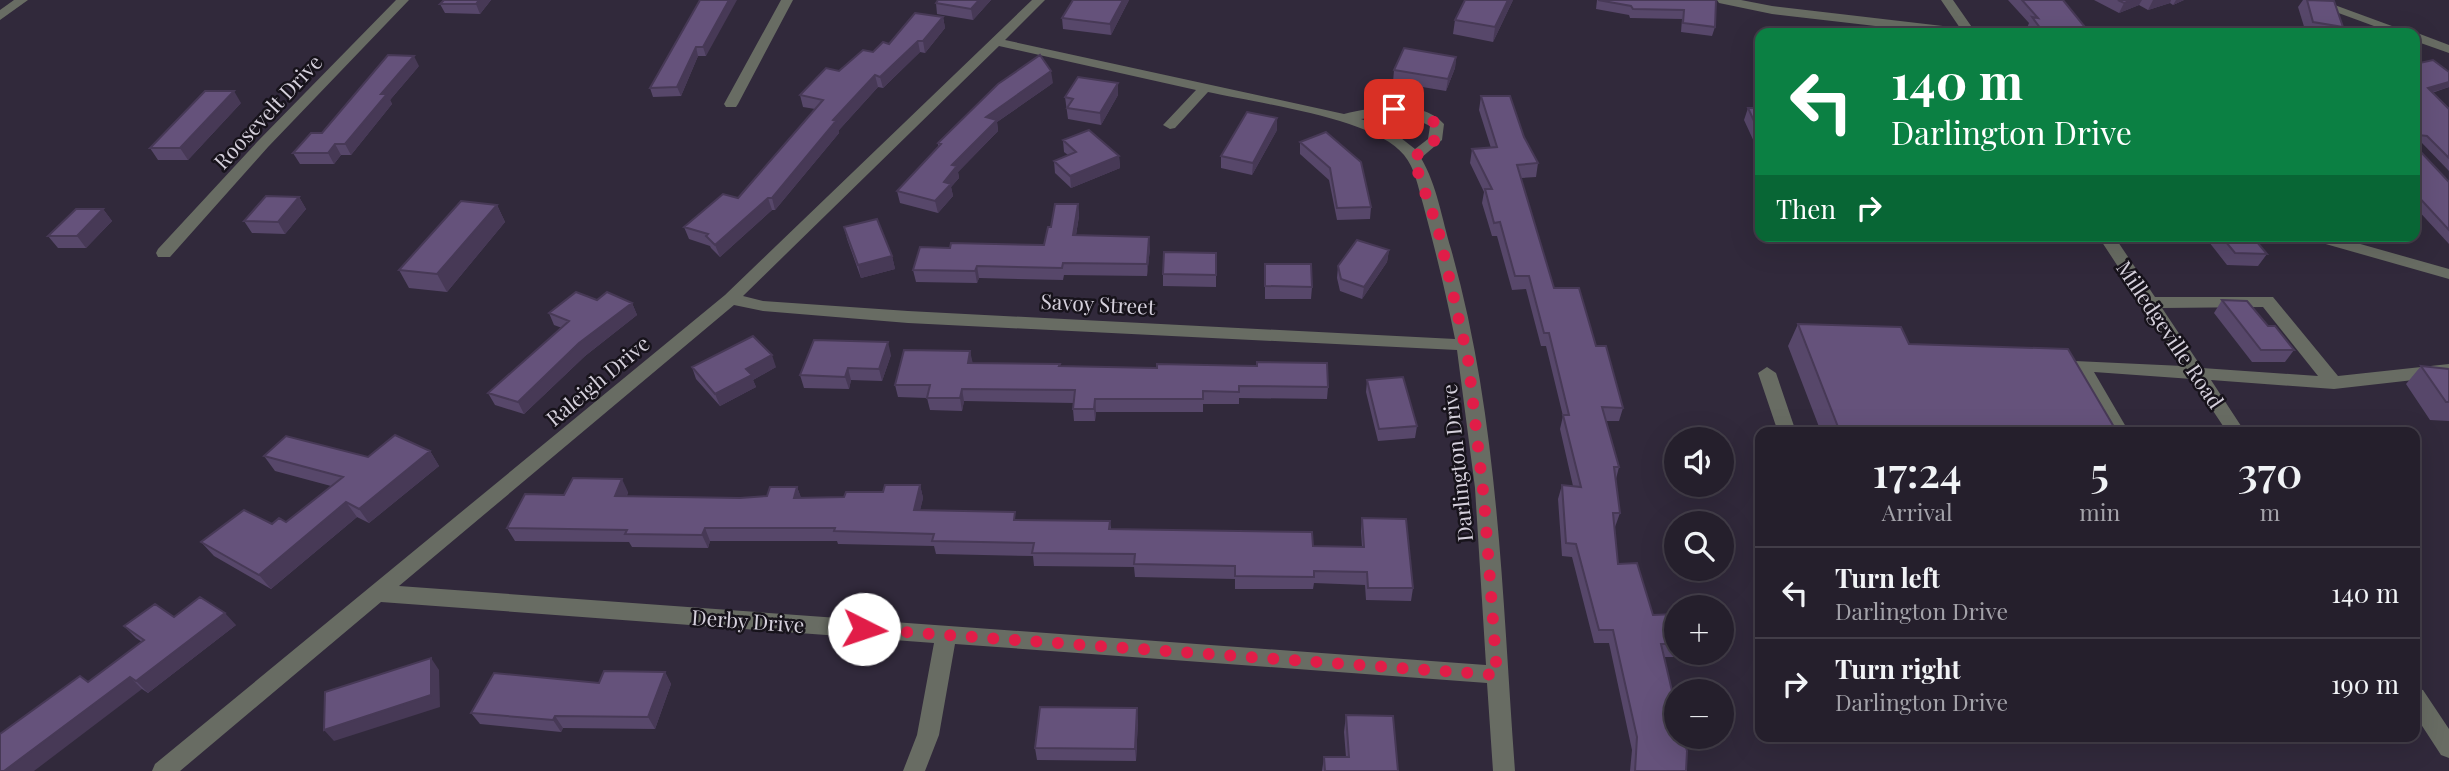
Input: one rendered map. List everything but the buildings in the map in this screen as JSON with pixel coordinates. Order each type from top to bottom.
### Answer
[{"type":"street","points":[[0,16],[22,0]]},
{"type":"street","name":"Roosevelt Drive","points":[[164,253],[263,144],[402,0]]},
{"type":"street","points":[[731,104],[787,0]]},
{"type":"street","name":"Raleigh Drive","points":[[163,771],[731,299],[1039,0]]},
{"type":"street","points":[[1723,0],[1772,10],[1926,28]]},
{"type":"street","points":[[1947,0],[1966,28]]},
{"type":"street","points":[[2309,0],[2390,28]]},
{"type":"street","points":[[2368,28],[2374,23]]},
{"type":"street","points":[[2420,39],[2449,49]]},
{"type":"street","name":"Darlington Drive","points":[[996,42],[1344,118],[1380,130],[1410,151],[1438,229],[1465,345],[1484,499],[1504,771]]},
{"type":"street","points":[[1170,125],[1207,86]]},
{"type":"street","name":"Darlington Drive","points":[[1344,118],[1394,109],[1407,110],[1426,117],[1437,124],[1438,132],[1435,141],[1413,158]]},
{"type":"street","name":"Milledgeville Road","points":[[2110,242],[2233,427]]},
{"type":"street","points":[[2334,242],[2449,274]]},
{"type":"street","name":"Savoy Street","points":[[731,299],[763,306],[908,317],[1465,345]]},
{"type":"street","points":[[2150,303],[2267,301],[2334,383]]},
{"type":"street","points":[[2117,427],[2081,365],[2334,383],[2449,370]]},
{"type":"street","points":[[1767,373],[1785,427]]},
{"type":"street","name":"Derby Drive","points":[[376,593],[1497,675]]},
{"type":"street","points":[[914,771],[928,735],[946,635]]},
{"type":"street","points":[[2420,704],[2449,748]]},
{"type":"route","points":[[864,629],[1497,675],[1484,499],[1468,359],[1438,229],[1413,158],[1435,141],[1437,124],[1407,110],[1394,109]]}]
